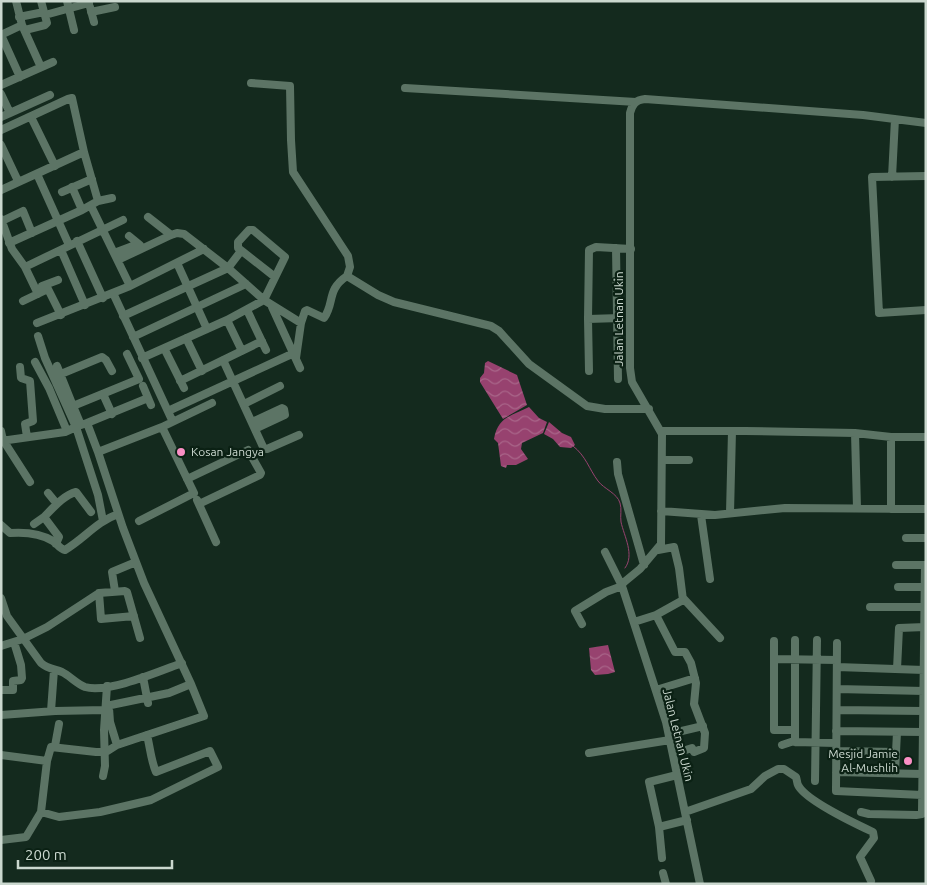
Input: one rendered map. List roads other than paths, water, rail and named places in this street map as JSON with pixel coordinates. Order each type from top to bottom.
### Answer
[{"type":"street","points":[[16,1],[22,24],[40,65]]},
{"type":"street","points":[[22,24],[45,25],[47,21],[41,1]]},
{"type":"street","points":[[20,77],[1,35],[44,13],[68,5],[89,2],[94,22]]},
{"type":"street","points":[[68,5],[74,30]]},
{"type":"street","points":[[91,12],[115,8]]},
{"type":"street","points":[[1,85],[54,62]]},
{"type":"street","points":[[251,83],[290,86],[293,172],[348,256],[350,267],[347,276],[332,293],[328,312],[324,318],[306,310],[301,323],[295,355]]},
{"type":"street","points":[[405,88],[636,102],[645,99],[863,115],[926,123]]},
{"type":"street","points":[[1,94],[6,115],[13,125]]},
{"type":"street","points":[[6,115],[50,95]]},
{"type":"street","points":[[1,130],[72,98],[92,179],[95,203],[103,230],[130,286]]},
{"type":"street","name":"Jalan Letnan Ukin","points":[[636,102],[632,106],[630,113],[630,318],[632,380],[661,431],[661,544],[658,550]]},
{"type":"street","points":[[31,117],[55,166]]},
{"type":"street","points":[[892,177],[895,119]]},
{"type":"street","points":[[1,145],[18,181]]},
{"type":"street","points":[[1,190],[84,152]]},
{"type":"street","points":[[37,174],[69,245]]},
{"type":"street","points":[[926,176],[872,178],[879,312],[926,310]]},
{"type":"street","points":[[62,192],[92,179]]},
{"type":"street","points":[[72,187],[82,210]]},
{"type":"street","points":[[9,243],[95,203],[112,198]]},
{"type":"street","points":[[32,233],[23,211],[2,220],[9,243],[37,291]]},
{"type":"street","points":[[148,217],[171,236]]},
{"type":"street","points":[[24,267],[123,220]]},
{"type":"street","points":[[142,358],[227,320],[264,300],[285,259],[284,256],[253,230],[249,230],[238,242],[238,246],[275,278]]},
{"type":"street","points":[[116,256],[178,233],[184,234],[228,268],[264,300],[301,323]]},
{"type":"street","points":[[129,236],[141,246]]},
{"type":"street","points":[[78,241],[103,298]]},
{"type":"street","points":[[589,371],[589,250],[596,247],[631,249]]},
{"type":"street","points":[[616,248],[618,380]]},
{"type":"street","points":[[37,323],[103,298],[204,249]]},
{"type":"street","points":[[61,250],[86,305]]},
{"type":"street","points":[[123,316],[228,268],[241,250]]},
{"type":"street","points":[[177,263],[208,329]]},
{"type":"street","points":[[347,276],[378,295],[394,302],[486,324],[495,328],[528,364],[587,406],[605,409],[649,409]]},
{"type":"street","points":[[23,301],[58,280]]},
{"type":"street","points":[[133,337],[246,284]]},
{"type":"street","points":[[48,287],[61,315]]},
{"type":"street","points":[[113,293],[172,420]]},
{"type":"street","points":[[272,306],[300,368]]},
{"type":"street","points":[[247,310],[266,350]]},
{"type":"street","points":[[588,319],[630,318]]},
{"type":"street","points":[[227,320],[242,351]]},
{"type":"street","points":[[38,336],[45,358],[82,443],[98,495],[103,521]]},
{"type":"street","points":[[186,338],[202,371]]},
{"type":"street","points":[[164,348],[182,385],[202,371],[262,341]]},
{"type":"street","points":[[73,406],[139,379],[127,354]]},
{"type":"street","points":[[168,411],[232,380],[295,355]]},
{"type":"street","points":[[61,374],[102,357],[106,360],[112,371]]},
{"type":"street","points":[[223,360],[266,449],[299,435]]},
{"type":"street","points":[[35,362],[49,388],[67,431]]},
{"type":"street","points":[[57,366],[81,425],[150,402],[143,386]]},
{"type":"street","points":[[20,367],[21,378],[30,381],[33,421],[26,424],[27,437]]},
{"type":"street","points":[[244,404],[280,386]]},
{"type":"street","points":[[103,394],[112,414]]},
{"type":"street","points":[[98,452],[162,427],[212,403]]},
{"type":"street","points":[[1,840],[22,839],[26,837],[41,812],[50,748],[55,746],[83,751],[106,752],[117,745],[204,716],[136,562],[87,424]]},
{"type":"street","points":[[2,440],[67,431],[76,427]]},
{"type":"street","points":[[162,427],[216,542]]},
{"type":"street","points":[[1,431],[2,440],[30,482]]},
{"type":"street","points":[[661,431],[855,433],[891,437],[926,437]]},
{"type":"street","points":[[730,512],[732,431]]},
{"type":"street","points":[[855,433],[857,508]]},
{"type":"street","points":[[891,437],[891,509]]},
{"type":"street","points":[[187,479],[248,450],[261,473],[199,504]]},
{"type":"street","points":[[662,460],[689,460]]},
{"type":"street","points":[[616,462],[644,565]]},
{"type":"street","points":[[34,524],[57,504],[75,492],[91,512]]},
{"type":"street","points":[[48,493],[57,504]]},
{"type":"street","points":[[139,521],[194,493]]},
{"type":"street","points":[[661,511],[701,515],[785,508],[926,509]]},
{"type":"street","points":[[1,525],[10,533],[30,533],[44,536],[62,550],[66,550],[103,521],[118,514]]},
{"type":"street","points":[[701,515],[710,578]]},
{"type":"street","points":[[44,517],[59,538],[56,544]]},
{"type":"street","points":[[906,538],[926,538]]},
{"type":"street","points":[[582,624],[575,611],[606,592],[622,586],[622,582],[644,565],[658,550],[674,547],[683,598],[720,638]]},
{"type":"street","name":"Jalan Letnan Ukin","points":[[606,552],[622,586],[656,690],[678,776],[700,884]]},
{"type":"street","points":[[115,591],[112,572],[136,562]]},
{"type":"street","points":[[861,812],[869,814],[920,815],[922,811],[926,565],[896,565]]},
{"type":"street","points":[[898,587],[925,587]]},
{"type":"street","points":[[1,646],[47,627],[99,593],[115,591],[127,592],[140,638]]},
{"type":"street","points":[[99,593],[101,619],[134,616]]},
{"type":"street","points":[[1,598],[8,616],[41,663],[87,687],[97,688],[112,685],[182,663]]},
{"type":"street","points":[[634,622],[656,615],[683,600],[683,598]]},
{"type":"street","points":[[870,606],[925,607]]},
{"type":"street","points":[[656,615],[675,652],[683,651],[689,658],[695,678],[694,704],[705,733],[704,748],[694,752],[692,748],[673,754]]},
{"type":"street","points":[[897,669],[899,628],[925,626]]},
{"type":"street","points":[[795,640],[795,742]]},
{"type":"street","points":[[815,781],[817,640]]},
{"type":"street","points":[[1,690],[13,690],[13,680],[21,680],[22,678],[22,665],[14,642]]},
{"type":"street","points":[[774,642],[774,730],[794,730]]},
{"type":"street","points":[[837,642],[835,789],[838,793],[922,795]]},
{"type":"street","points":[[774,659],[817,660],[837,664],[924,670]]},
{"type":"street","points":[[54,670],[53,711],[57,723],[55,746]]},
{"type":"street","points":[[142,677],[148,700]]},
{"type":"street","points":[[656,690],[695,678]]},
{"type":"street","points":[[117,745],[110,722],[110,707],[114,704],[148,700],[191,684]]},
{"type":"street","points":[[104,776],[106,752],[105,710],[112,685]]},
{"type":"street","points":[[837,689],[924,691]]},
{"type":"street","points":[[1,715],[105,710]]},
{"type":"street","points":[[836,710],[923,711]]},
{"type":"street","points":[[590,753],[669,737],[703,726]]},
{"type":"street","points":[[836,731],[923,732]]},
{"type":"street","points":[[895,773],[897,732]]},
{"type":"street","points":[[41,812],[59,817],[100,812],[143,803],[218,767],[210,751],[156,772],[152,762],[153,758],[147,735]]},
{"type":"street","points":[[782,745],[794,741],[896,752]]},
{"type":"street","points":[[1,755],[47,761]]},
{"type":"street","points":[[659,828],[751,789],[771,772],[784,769],[796,777],[799,786],[815,800],[846,819],[874,832],[874,838],[860,858],[871,881]]},
{"type":"street","points":[[836,772],[922,774]]},
{"type":"street","points":[[662,858],[659,828],[649,782],[678,776]]},
{"type":"street","points":[[663,873],[666,884]]},
{"type":"water","points":[[488,361],[517,375],[527,405],[503,419],[480,382],[480,378],[484,373],[485,363]]},
{"type":"water","points":[[529,407],[539,418],[547,422],[543,433],[522,443],[521,449],[528,459],[516,465],[507,465],[506,468],[501,466],[498,443],[494,439],[496,432],[506,418]]},
{"type":"water","points":[[549,422],[562,433],[571,437],[575,445],[571,448],[560,447],[553,439],[544,434]]},
{"type":"water","points":[[608,645],[615,672],[595,675],[591,670],[589,648]]},
{"type":"waterway","points":[[573,446],[584,458],[598,481],[616,496],[620,503],[621,522],[629,551],[628,563],[625,568]]},
{"type":"place","name":"Kosan Jangya","points":[[181,452]]},
{"type":"place","name":"Mesjid Jamie Al-Mushlih","points":[[908,761]]}]
